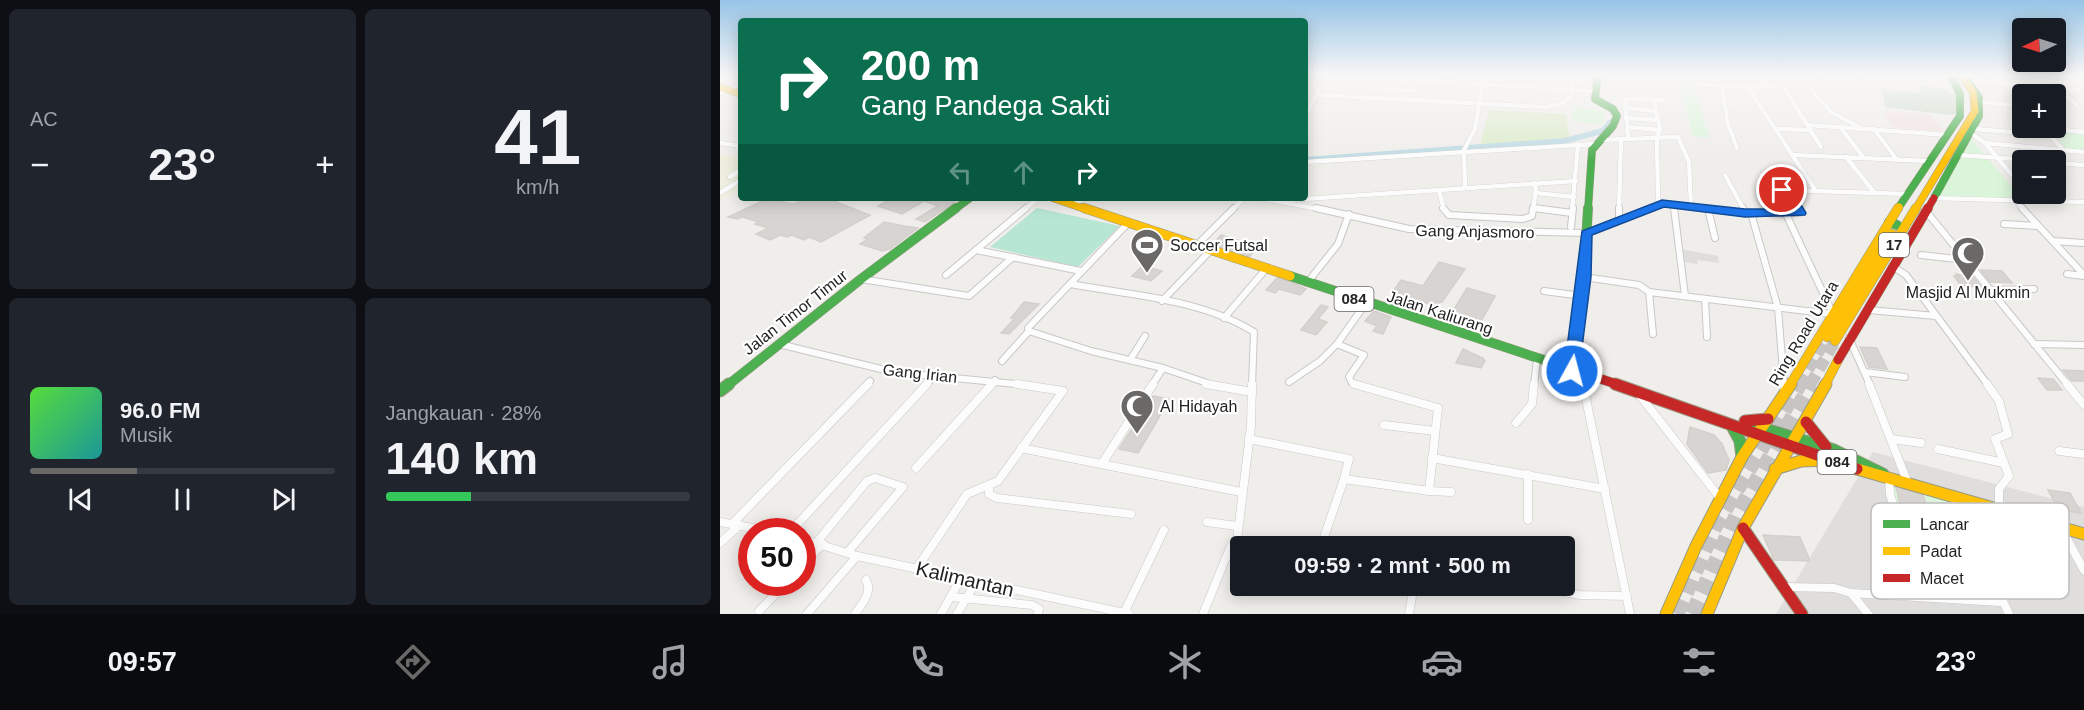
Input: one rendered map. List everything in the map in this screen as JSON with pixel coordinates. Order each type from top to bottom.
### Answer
[{"type":"main road","points":[[1576,373],[1595,142],[1615,125],[1617,116],[1613,109],[1603,104]]},
{"type":"main road","name":"Ring Road Utara","points":[[1666,614],[1720,498],[1742,457],[1811,353],[1832,313],[1893,224],[1928,161],[1960,116],[1962,104]]},
{"type":"main road","name":"17","points":[[1968,104],[1963,121],[1893,224],[1831,339],[1957,151],[1975,111],[1974,104]]},
{"type":"main road","points":[[1707,614],[1743,528],[1775,469],[1806,422],[1849,338],[1869,310],[1957,151],[1973,131],[1980,115],[1980,104]]},
{"type":"main road","name":"Jalan Timor Timur","points":[[720,391],[861,279],[966,201]]},
{"type":"main road","name":"Jalan Kaliurang","points":[[1062,201],[1576,373],[1759,431],[1829,455],[1871,474],[1887,476],[1977,503]]},
{"type":"main road","points":[[1742,457],[1736,424],[1768,419]]},
{"type":"main road","points":[[1775,469],[1829,455],[1806,422]]},
{"type":"main road","points":[[1743,528],[1802,614]]},
{"type":"main road","name":"Jalan Kaliurang","points":[[2069,530],[2084,534]]},
{"type":"street","points":[[1465,188],[1464,151],[1474,133],[1479,104]]},
{"type":"street","points":[[1494,104],[1550,106],[1557,104]]},
{"type":"street","points":[[1625,104],[1629,138]]},
{"type":"street","points":[[1654,104],[1660,130],[1658,136],[1658,205]]},
{"type":"street","points":[[1725,104],[1728,124],[1737,148]]},
{"type":"street","points":[[1759,104],[1815,190]]},
{"type":"street","points":[[1794,104],[1821,147]]},
{"type":"street","points":[[1823,104],[1830,112],[1863,128]]},
{"type":"street","points":[[1625,108],[1656,111]]},
{"type":"street","points":[[1626,118],[1659,120]]},
{"type":"street","points":[[1627,127],[1660,130]]},
{"type":"street","points":[[1775,129],[1840,127],[1948,135]]},
{"type":"street","points":[[1840,127],[1864,158]]},
{"type":"street","points":[[1874,129],[1896,160]]},
{"type":"street","points":[[2066,129],[2084,132]]},
{"type":"street","points":[[1973,131],[2012,133]]},
{"type":"street","points":[[1973,131],[2012,176]]},
{"type":"street","points":[[1308,162],[1675,136],[1681,140],[1689,159],[1692,178],[1691,207]]},
{"type":"street","points":[[2052,138],[2064,150]]},
{"type":"street","points":[[1619,221],[1621,139]]},
{"type":"street","points":[[1985,143],[2064,150]]},
{"type":"street","points":[[721,144],[738,146]]},
{"type":"street","points":[[1571,227],[1578,144]]},
{"type":"street","points":[[2066,150],[2084,152]]},
{"type":"street","points":[[1957,151],[2012,158]]},
{"type":"street","points":[[1794,155],[1928,161]]},
{"type":"street","points":[[1846,158],[1874,192]]},
{"type":"street","points":[[2066,164],[2084,165]]},
{"type":"street","points":[[730,177],[738,172]]},
{"type":"street","points":[[1725,175],[1748,213],[1778,308],[1785,393]]},
{"type":"street","points":[[1761,175],[1777,189],[1909,194]]},
{"type":"street","points":[[1308,198],[1576,181]]},
{"type":"street","points":[[720,193],[738,182]]},
{"type":"street","points":[[1438,190],[1444,211],[1449,215],[1527,218],[1532,216],[1536,193],[1534,183]]},
{"type":"street","points":[[1586,233],[1658,205],[1748,213],[1786,214],[1801,211],[1787,190]]},
{"type":"street","points":[[1536,193],[1574,197]]},
{"type":"street","points":[[1932,198],[2012,200]]},
{"type":"street","points":[[946,275],[1034,201]]},
{"type":"street","points":[[1073,205],[1079,201]]},
{"type":"street","points":[[1196,246],[1219,226],[1240,201]]},
{"type":"street","name":"Gang Anjasmoro","points":[[1276,201],[1349,214],[1409,229],[1586,233]]},
{"type":"street","points":[[2066,201],[2084,202]]},
{"type":"street","points":[[2019,204],[2084,275]]},
{"type":"street","points":[[1674,205],[1685,297]]},
{"type":"street","points":[[1533,208],[1572,213]]},
{"type":"street","points":[[1708,209],[1715,238]]},
{"type":"street","points":[[1925,210],[2084,405]]},
{"type":"street","points":[[1307,283],[1338,244],[1349,214]]},
{"type":"street","points":[[1786,214],[1832,313]]},
{"type":"street","points":[[1002,361],[1029,331],[1028,328],[1128,223]]},
{"type":"street","points":[[2004,224],[2038,226]]},
{"type":"street","points":[[2053,241],[2084,243]]},
{"type":"street","points":[[976,250],[1081,271]]},
{"type":"street","points":[[1162,301],[1210,251]]},
{"type":"street","points":[[1921,255],[1965,261]]},
{"type":"street","name":"Jalan Timor Timur","points":[[861,279],[969,297],[1013,257]]},
{"type":"street","points":[[1892,266],[1906,275],[1969,356],[1999,400],[2008,434],[1995,439],[2009,476],[1999,485],[1996,492],[1997,503]]},
{"type":"street","points":[[1224,318],[1266,270]]},
{"type":"street","points":[[2067,274],[2084,275]]},
{"type":"street","points":[[1584,277],[1639,285],[1649,292],[1832,313]]},
{"type":"street","points":[[1070,284],[1162,301],[1224,318],[1254,332],[1250,439],[1241,492],[1237,536]]},
{"type":"street","points":[[1990,290],[2034,289]]},
{"type":"street","points":[[1544,291],[1582,296]]},
{"type":"street","points":[[1649,292],[1653,334]]},
{"type":"street","points":[[1705,299],[1707,337]]},
{"type":"street","points":[[1289,382],[1308,368],[1324,361],[1366,303]]},
{"type":"street","points":[[1869,310],[1936,316]]},
{"type":"street","points":[[1029,331],[1091,351],[1163,369],[1207,384],[1252,392]]},
{"type":"street","points":[[1130,360],[1145,336]]},
{"type":"street","points":[[1849,338],[1892,439],[1907,482]]},
{"type":"street","name":"Gang Irian","points":[[778,344],[893,372],[995,380],[1063,391],[1021,448]]},
{"type":"street","points":[[1337,344],[1364,355],[1349,377],[1352,383],[1438,408],[1429,491]]},
{"type":"street","points":[[2034,344],[2084,345]]},
{"type":"street","points":[[1516,423],[1532,404],[1537,360]]},
{"type":"street","points":[[1103,462],[1163,369]]},
{"type":"street","points":[[1865,372],[1905,377]]},
{"type":"street","points":[[1576,373],[1605,489],[1630,614]]},
{"type":"street","points":[[803,518],[934,376]]},
{"type":"street","points":[[915,468],[995,380]]},
{"type":"street","points":[[720,543],[870,381]]},
{"type":"street","points":[[1638,393],[1720,498]]},
{"type":"street","points":[[1384,425],[1435,431]]},
{"type":"street","points":[[1250,439],[1349,459],[1324,536]]},
{"type":"street","points":[[1892,439],[1921,443]]},
{"type":"street","points":[[917,568],[967,494],[973,490],[989,488],[998,481],[1021,448],[1103,462],[1139,472],[1241,492]]},
{"type":"street","points":[[1938,449],[2004,463]]},
{"type":"street","points":[[2060,451],[2084,454]]},
{"type":"street","points":[[1432,458],[1605,489]]},
{"type":"street","points":[[1528,474],[1528,520]]},
{"type":"street","points":[[1887,476],[1893,503]]},
{"type":"street","points":[[816,548],[867,481],[875,478],[903,487],[847,553]]},
{"type":"street","points":[[1344,479],[1451,492]]},
{"type":"street","points":[[989,488],[989,494],[997,498],[1131,514]]},
{"type":"street","points":[[1953,496],[1956,503]]},
{"type":"street","points":[[720,522],[736,525]]},
{"type":"street","points":[[1207,522],[1237,526]]},
{"type":"street","points":[[1126,614],[1164,530]]},
{"type":"street","name":"Kalimantan","points":[[816,542],[857,556],[1106,612],[1126,614]]},
{"type":"street","points":[[2069,544],[2084,570]]},
{"type":"street","points":[[1203,614],[1230,548]]},
{"type":"street","points":[[807,614],[857,556]]},
{"type":"street","points":[[941,614],[961,578]]},
{"type":"street","points":[[855,614],[868,594],[869,585],[866,580]]},
{"type":"street","points":[[957,614],[976,582]]},
{"type":"street","points":[[1783,586],[1834,588],[1851,592],[1871,593]]},
{"type":"street","points":[[1851,592],[1868,614]]},
{"type":"street","points":[[1575,594],[1627,596]]},
{"type":"street","points":[[759,611],[773,596]]},
{"type":"street","points":[[1409,614],[1412,596]]},
{"type":"street","points":[[952,597],[1032,605],[1039,609],[1038,614]]},
{"type":"street","points":[[1965,599],[2001,602]]},
{"type":"street","points":[[2000,599],[2009,614]]},
{"type":"shaded area","points":[[1882,111],[1930,114],[1943,131],[1894,128]]},
{"type":"shaded area","points":[[1680,249],[1718,256],[1719,263],[1697,260],[1698,264],[1682,262]]},
{"type":"shaded area","points":[[1873,452],[2069,503],[1871,503],[1871,599],[2069,599],[2069,503],[2084,507],[2084,614],[1776,614]]},
{"type":"green space","points":[[1685,104],[1699,104],[1709,138],[1693,136]]},
{"type":"green space","points":[[1884,104],[1960,104],[1959,113],[1951,115],[1885,107]]},
{"type":"green space","points":[[1574,108],[1605,111],[1603,124],[1572,121]]},
{"type":"green space","points":[[1489,110],[1566,114],[1570,141],[1480,144]]},
{"type":"green space","points":[[2066,131],[2084,133],[2084,151],[2067,150],[2057,138],[2066,138]]},
{"type":"green space","points":[[1971,139],[2012,187],[2012,198],[1937,196]]},
{"type":"green space","points":[[720,154],[738,158],[738,191],[720,200]]},
{"type":"green space","points":[[1037,208],[1120,226],[1078,267],[990,247]]},
{"type":"green space","points":[[1891,484],[1948,498],[1950,503],[1897,503]]},
{"type":"building","points":[[763,201],[794,204],[800,201],[834,201],[870,215],[821,242],[809,237],[804,240],[792,235],[787,237],[780,235],[770,240],[756,234],[768,228],[755,224],[759,222],[742,217],[737,219],[728,217]]},
{"type":"building","points":[[887,201],[924,201],[902,214],[878,206]]},
{"type":"building","points":[[924,201],[956,201],[925,222],[916,219],[938,206]]},
{"type":"building","points":[[884,222],[918,228],[890,249],[882,251],[860,244]]},
{"type":"building","points":[[1221,235],[1236,240],[1261,243],[1249,257],[1212,245]]},
{"type":"building","points":[[1439,262],[1465,269],[1442,302],[1433,304],[1409,300],[1406,305],[1394,301],[1400,291],[1394,290],[1401,280],[1423,286]]},
{"type":"building","name":"Soccer Futsal","points":[[1142,266],[1162,271],[1151,281],[1132,276]]},
{"type":"building","points":[[1981,270],[2002,271],[2012,283],[1990,282]]},
{"type":"building","name":"Masjid Al Mukmin","points":[[1956,274],[1974,278],[1981,287],[1961,286],[1954,276],[1958,276]]},
{"type":"building","points":[[1277,278],[1306,289],[1300,295],[1279,289],[1275,293],[1266,290]]},
{"type":"building","points":[[1467,288],[1495,296],[1479,325],[1450,316]]},
{"type":"building","points":[[1024,302],[1039,304],[1009,334],[1001,333],[1015,318],[1011,318]]},
{"type":"building","points":[[1321,305],[1328,307],[1318,319],[1327,322],[1316,335],[1301,330]]},
{"type":"building","points":[[1374,311],[1391,317],[1383,334],[1373,331],[1377,326],[1365,321]]},
{"type":"building","points":[[1860,347],[1877,348],[1887,369],[1869,367]]},
{"type":"building","points":[[1463,349],[1483,358],[1485,361],[1481,368],[1456,363]]},
{"type":"building","points":[[2063,370],[2084,371],[2084,381],[2072,381]]},
{"type":"building","points":[[2038,378],[2053,379],[2062,390],[2047,390]]},
{"type":"building","name":"Al Hidayah","points":[[1153,396],[1170,399],[1138,453],[1119,449]]},
{"type":"building","points":[[1690,427],[1714,435],[1722,444],[1729,460],[1726,470],[1708,473],[1687,444]]},
{"type":"building","points":[[1896,487],[1923,495],[1926,503],[1900,503]]},
{"type":"building","points":[[2048,490],[2070,493],[2081,513],[2069,511],[2069,503],[2055,503]]},
{"type":"building","points":[[1763,535],[1800,537],[1810,561],[1774,560]]},
{"type":"waterway","points":[[1308,160],[1564,141],[1606,130],[1611,122]]},
{"type":"tunnel","points":[[1799,385],[1827,337]]},
{"type":"tunnel","points":[[1810,385],[1835,341]]},
{"type":"tunnel","points":[[1677,614],[1715,527],[1800,384]]},
{"type":"tunnel","points":[[1692,614],[1736,516],[1811,384]]},
{"type":"traffic: fast","points":[[1572,371],[1584,277],[1592,150],[1613,126],[1617,116],[1613,109],[1603,104]]},
{"type":"traffic: fast","points":[[1899,207],[1960,116],[1961,104]]},
{"type":"traffic: fast","points":[[1934,198],[1979,116],[1979,104]]},
{"type":"traffic: fast","points":[[720,391],[861,279],[966,201]]},
{"type":"traffic: fast","points":[[1889,222],[1897,225]]},
{"type":"traffic: fast","points":[[1290,276],[1553,363]]},
{"type":"traffic: fast","points":[[1746,423],[1834,450],[1883,474]]},
{"type":"traffic: fast","points":[[1732,426],[1740,441],[1742,457]]},
{"type":"traffic: slow","points":[[1835,341],[1975,111],[1974,104]]},
{"type":"traffic: slow","points":[[1062,201],[1290,276]]},
{"type":"traffic: slow","points":[[1666,614],[1696,546],[1742,457],[1811,353],[1831,314],[1899,207]]},
{"type":"traffic: slow","points":[[1827,337],[1892,234]]},
{"type":"traffic: slow","points":[[1707,614],[1743,528],[1782,457],[1806,422],[1838,360]]},
{"type":"traffic: slow","points":[[1775,469],[1801,461],[1830,460]]},
{"type":"traffic: slow","points":[[1857,469],[1976,503]]},
{"type":"traffic: slow","points":[[2069,530],[2084,534]]},
{"type":"traffic: jam","points":[[1838,360],[1934,198]]},
{"type":"traffic: jam","points":[[1553,363],[1715,417],[1724,423],[1857,469]]},
{"type":"traffic: jam","points":[[1745,421],[1768,419]]},
{"type":"traffic: jam","points":[[1806,422],[1826,447]]},
{"type":"traffic: jam","points":[[1743,528],[1802,614]]},
{"type":"place","name":"Soccer Futsal","points":[[1147,274]]},
{"type":"place","name":"Masjid Al Mukmin","points":[[1968,282]]},
{"type":"place","name":"Al Hidayah","points":[[1137,435]]},
{"type":"route","points":[[1572,371],[1584,277],[1586,233],[1662,204],[1745,213],[1801,213],[1787,190],[1782,190]]}]
